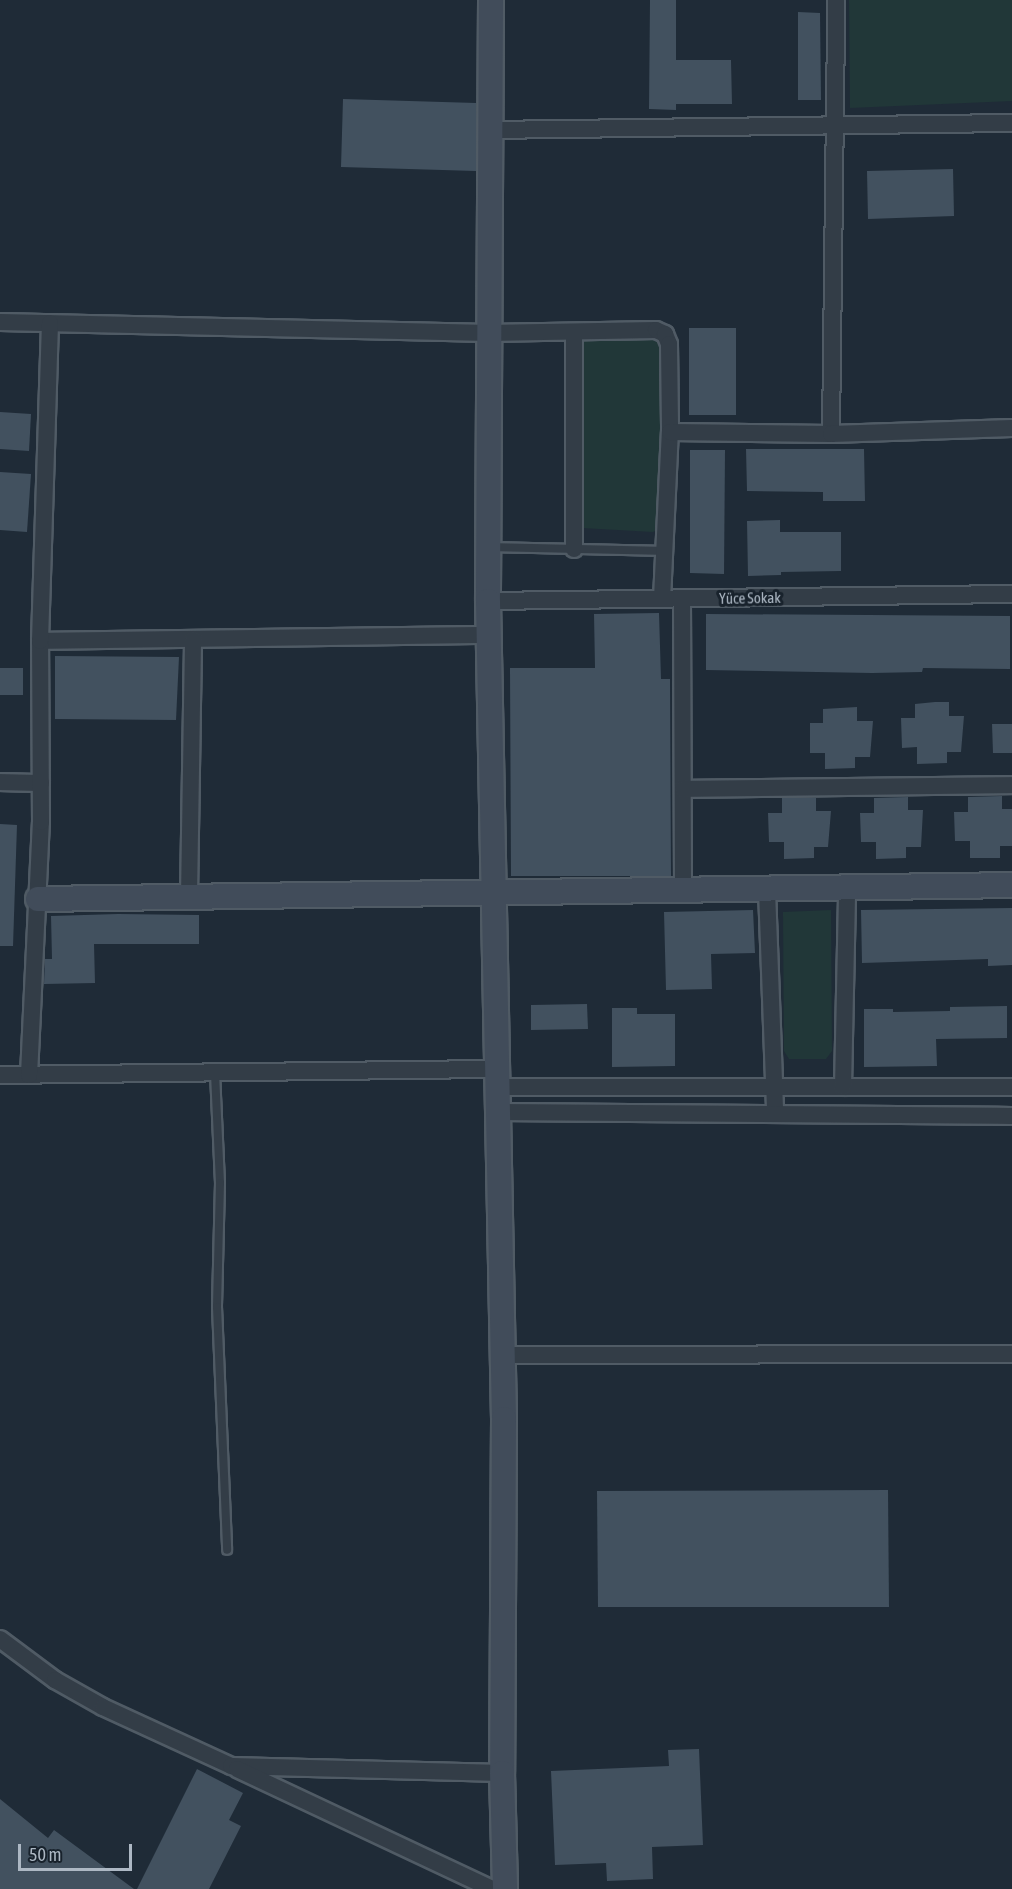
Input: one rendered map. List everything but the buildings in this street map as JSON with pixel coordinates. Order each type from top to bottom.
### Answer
[{"type":"street","points":[[491,0],[488,635],[502,1355],[502,1773],[506,1889]]},
{"type":"street","points":[[831,434],[836,0]]},
{"type":"street","points":[[489,130],[1012,123]]},
{"type":"street","points":[[0,322],[489,333],[656,330],[665,334],[669,344],[670,432],[662,599]]},
{"type":"street","points":[[29,1075],[38,899],[41,783],[40,641],[50,323]]},
{"type":"street","points":[[574,332],[574,549]]},
{"type":"street","points":[[670,432],[831,434],[1012,428]]},
{"type":"street","name":"Yüce Sokak","points":[[488,601],[1012,594]]},
{"type":"street","points":[[682,599],[683,891]]},
{"type":"street","points":[[40,641],[488,635]]},
{"type":"street","points":[[189,897],[193,639]]},
{"type":"street","points":[[0,782],[41,783]]},
{"type":"street","points":[[683,789],[1012,785]]},
{"type":"street","points":[[38,899],[1012,885]]},
{"type":"street","points":[[843,1087],[847,888]]},
{"type":"street","points":[[767,890],[775,1113]]},
{"type":"street","points":[[0,1076],[215,1073],[497,1078],[774,1087],[1012,1087]]},
{"type":"street","points":[[496,1112],[1012,1116]]},
{"type":"street","points":[[502,1355],[1012,1354]]},
{"type":"street","points":[[0,1639],[55,1680],[103,1707],[492,1889]]},
{"type":"street","points":[[231,1766],[502,1773]]},
{"type":"lane","points":[[488,547],[664,551]]},
{"type":"lane","points":[[215,1073],[220,1183],[217,1307],[227,1550]]},
{"type":"green space","points":[[849,0],[1012,0],[1012,101],[850,108]]},
{"type":"green space","points":[[656,336],[662,339],[661,528],[653,532],[582,528],[583,339]]},
{"type":"green space","points":[[831,910],[832,1051],[826,1059],[789,1059],[784,1051],[783,912]]}]
